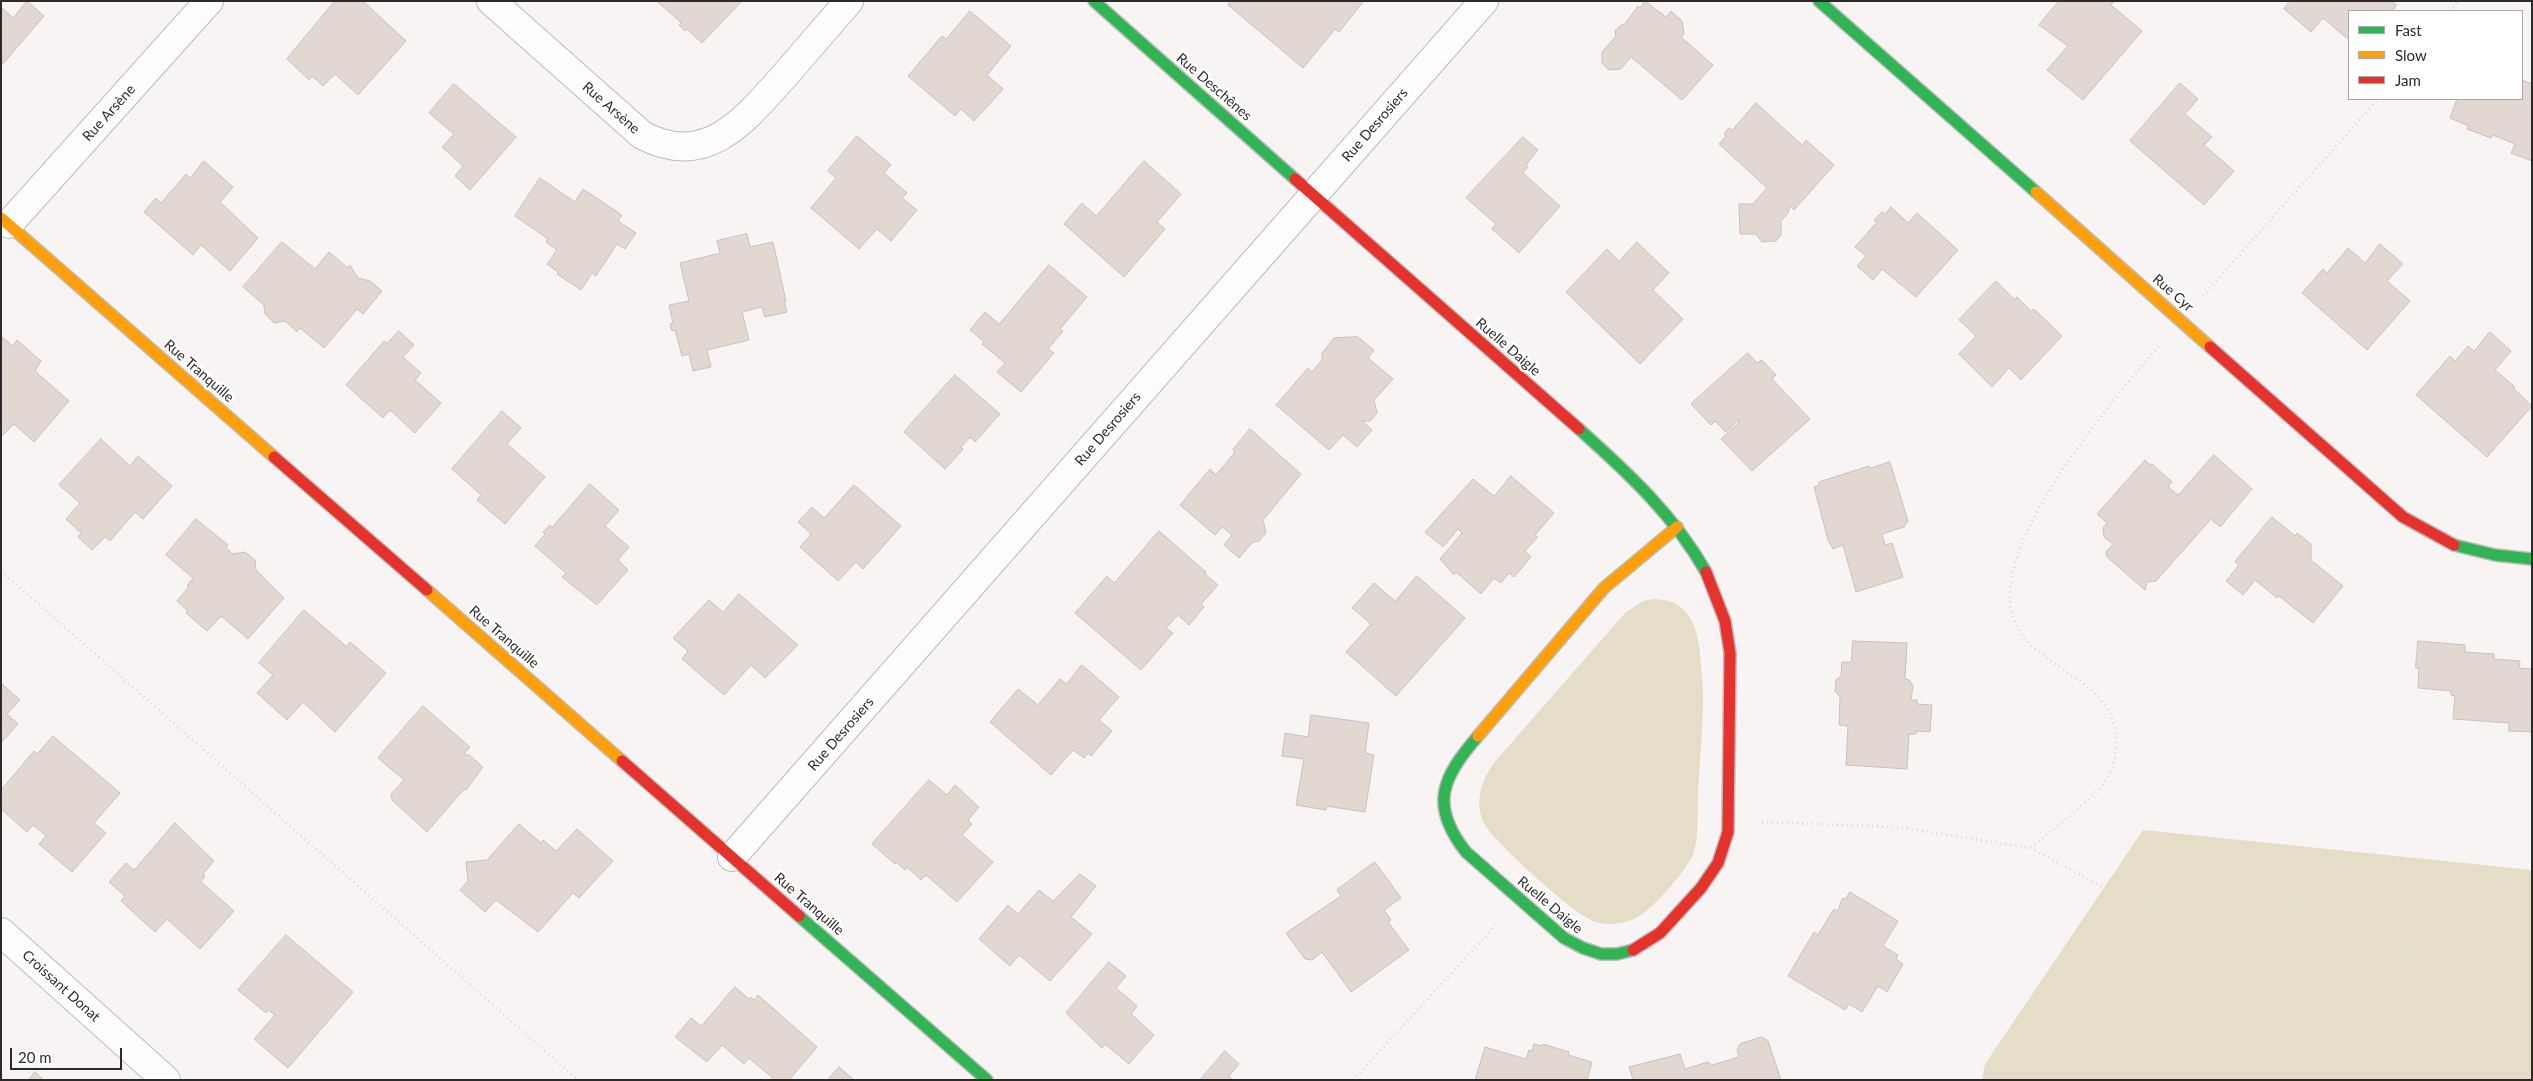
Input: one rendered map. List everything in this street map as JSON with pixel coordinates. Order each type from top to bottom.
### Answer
[{"type":"street","name":"Rue Arsène","points":[[5,221],[209,1]]},
{"type":"street","name":"Rue Arsène","points":[[491,1],[642,135],[667,146],[680,147],[709,142],[739,125],[849,1]]},
{"type":"street","name":"Rue Deschênes","points":[[1094,1],[1314,195]]},
{"type":"street","name":"Rue Desrosiers","points":[[732,857],[1484,1]]},
{"type":"street","name":"Rue Cyr","points":[[1819,1],[2409,521],[2430,534],[2462,549],[2494,557],[2532,559]]},
{"type":"street","name":"Ruelle Daigle","points":[[1314,195],[1639,484],[1677,527],[1690,543],[1708,576],[1723,613],[1731,661],[1726,846],[1717,868],[1709,880],[1665,930],[1643,947],[1606,956],[1577,946],[1564,938],[1466,852],[1445,818],[1444,788],[1449,775],[1466,750],[1604,588],[1629,565],[1677,527]]},
{"type":"street","name":"Rue Tranquille","points":[[5,221],[986,1080]]},
{"type":"street","name":"Croissant Donat","points":[[6,946],[166,1080]]},
{"type":"path","points":[[2030,848],[2094,794],[2108,777],[2115,761],[2116,739],[2113,719],[2106,705],[2088,686],[2033,646],[2015,621],[2011,610],[2011,594],[2018,558],[2027,531],[2040,504],[2110,407],[2181,321],[2377,100]]},
{"type":"path","points":[[1,571],[578,1080]]},
{"type":"path","points":[[1353,1080],[1520,899],[1593,824],[1611,814],[1633,813],[1668,819],[1897,827],[2030,848],[2099,885],[2134,898],[2164,900],[2230,894],[2370,916],[2474,1014],[2532,1032]]},
{"type":"shaded area","points":[[1654,599],[1669,601],[1680,606],[1688,614],[1697,636],[1702,674],[1703,703],[1696,845],[1691,859],[1678,878],[1645,912],[1638,917],[1620,923],[1596,922],[1587,918],[1561,899],[1498,841],[1483,821],[1479,799],[1480,792],[1493,764],[1625,613],[1643,601]]},
{"type":"shaded area","points":[[2143,830],[2532,870],[2532,1080],[1982,1080],[1985,1064]]},
{"type":"building","points":[[27,1],[44,16],[1,66],[1,7],[13,18]]},
{"type":"building","points":[[335,1],[363,1],[406,41],[358,95],[335,74],[323,86],[312,76],[309,80],[287,59]]},
{"type":"building","points":[[657,1],[742,1],[702,43],[687,29],[685,31],[679,25],[681,23]]},
{"type":"building","points":[[1231,1],[1364,1],[1339,32],[1335,29],[1303,68],[1228,5]]},
{"type":"building","points":[[1645,1],[1666,17],[1671,11],[1682,21],[1684,34],[1681,37],[1713,65],[1682,100],[1631,57],[1621,69],[1609,70],[1602,63],[1602,52],[1616,36],[1615,31],[1625,24],[1638,6],[1640,8]]},
{"type":"building","points":[[2059,1],[2114,1],[2111,5],[2142,31],[2083,100],[2047,70],[2068,46],[2039,25]]},
{"type":"building","points":[[2290,1],[2391,1],[2397,5],[2393,10],[2348,10],[2348,39],[2323,18],[2311,32],[2284,9]]},
{"type":"building","points":[[970,11],[1011,46],[987,75],[1003,89],[974,121],[961,109],[955,116],[908,76],[942,36],[946,39]]},
{"type":"building","points":[[2523,80],[2532,84],[2532,161],[2511,153],[2515,144],[2493,135],[2491,138],[2467,129],[2469,126],[2450,118],[2457,100],[2523,100]]},
{"type":"building","points":[[2180,83],[2198,99],[2185,114],[2212,137],[2204,145],[2234,171],[2204,205],[2130,141]]},
{"type":"building","points":[[454,84],[516,137],[470,190],[455,176],[463,166],[442,147],[454,134],[429,113]]},
{"type":"building","points":[[1756,103],[1802,145],[1806,140],[1834,165],[1794,210],[1790,206],[1788,213],[1781,221],[1781,235],[1776,241],[1762,242],[1756,234],[1740,234],[1739,204],[1753,204],[1767,188],[1719,144],[1726,136],[1724,134],[1729,128],[1732,130]]},
{"type":"building","points":[[857,136],[891,165],[884,173],[907,193],[902,198],[917,210],[891,241],[877,229],[859,249],[811,208],[836,178],[828,171]]},
{"type":"building","points":[[1523,137],[1538,150],[1526,165],[1528,167],[1523,173],[1560,206],[1519,253],[1492,229],[1496,224],[1466,198]]},
{"type":"building","points":[[204,161],[233,187],[220,202],[258,238],[230,271],[201,245],[193,255],[144,212],[156,198],[161,203],[186,174],[190,178]]},
{"type":"building","points":[[1144,161],[1181,194],[1157,222],[1165,229],[1124,277],[1064,224],[1082,203],[1096,216]]},
{"type":"building","points":[[540,178],[575,202],[583,189],[622,215],[618,221],[636,233],[625,249],[617,244],[596,276],[592,273],[581,290],[557,274],[558,272],[547,264],[557,250],[546,242],[548,239],[515,216]]},
{"type":"building","points":[[1891,207],[1908,223],[1917,213],[1958,250],[1916,297],[1882,269],[1873,280],[1857,266],[1866,256],[1855,247],[1877,222],[1874,220],[1882,212],[1885,214]]},
{"type":"building","points":[[747,234],[750,247],[773,242],[787,312],[765,317],[762,307],[742,312],[749,340],[707,350],[711,367],[693,371],[689,354],[682,356],[675,330],[672,331],[670,324],[673,323],[669,305],[689,301],[680,263],[720,253],[717,241]]},
{"type":"building","points":[[282,242],[315,269],[329,252],[348,268],[350,265],[358,278],[370,281],[382,291],[363,314],[357,309],[324,348],[300,328],[297,332],[285,321],[274,323],[265,314],[264,305],[243,287]]},
{"type":"building","points":[[1637,242],[1669,273],[1653,290],[1683,319],[1640,364],[1566,292],[1607,249],[1619,261]]},
{"type":"building","points":[[2380,244],[2403,264],[2387,281],[2410,301],[2367,350],[2302,293],[2323,269],[2327,273],[2348,248],[2365,263]]},
{"type":"building","points":[[1049,265],[1087,297],[1060,329],[1063,331],[1048,349],[1054,353],[1021,392],[997,372],[1005,363],[982,344],[984,342],[970,330],[985,312],[999,324]]},
{"type":"building","points":[[1996,281],[2015,300],[2017,297],[2031,311],[2034,309],[2062,336],[2021,380],[2009,368],[1992,387],[1959,354],[1976,336],[1959,320]]},
{"type":"building","points":[[399,331],[414,345],[403,357],[421,373],[415,380],[441,403],[415,433],[390,410],[383,418],[346,385],[384,341],[387,343]]},
{"type":"building","points":[[2490,332],[2511,351],[2495,370],[2515,387],[2513,388],[2532,406],[2487,457],[2416,395],[2450,356],[2455,361],[2468,346],[2474,351]]},
{"type":"building","points":[[1,336],[13,346],[17,340],[41,361],[35,371],[69,401],[34,442],[14,424],[1,437]]},
{"type":"building","points":[[1358,337],[1374,350],[1368,358],[1393,379],[1374,400],[1377,413],[1370,421],[1362,421],[1372,430],[1357,447],[1343,435],[1329,450],[1276,405],[1308,368],[1312,372],[1322,360],[1322,353],[1334,338]]},
{"type":"building","points":[[1748,353],[1757,363],[1762,360],[1776,375],[1772,379],[1810,419],[1752,471],[1721,439],[1739,422],[1738,420],[1726,432],[1715,421],[1711,425],[1691,404]]},
{"type":"building","points":[[955,375],[1000,414],[975,442],[970,437],[961,447],[963,449],[945,469],[904,432]]},
{"type":"building","points":[[502,411],[521,428],[507,444],[545,477],[505,524],[477,500],[481,495],[452,469]]},
{"type":"building","points":[[1250,429],[1301,474],[1263,520],[1266,533],[1259,541],[1253,542],[1239,558],[1224,545],[1232,535],[1222,527],[1215,535],[1180,505],[1210,469],[1216,475],[1235,452],[1233,450]]},
{"type":"building","points":[[101,439],[130,466],[138,456],[172,486],[143,519],[135,512],[110,541],[105,537],[92,550],[78,537],[81,533],[66,519],[80,503],[59,485]]},
{"type":"building","points":[[2214,455],[2252,489],[2220,527],[2211,519],[2156,581],[2147,582],[2145,590],[2107,557],[2106,552],[2113,544],[2104,537],[2103,528],[2107,523],[2097,514],[2145,460],[2172,482],[2168,487],[2178,495]]},
{"type":"building","points":[[1890,462],[1908,521],[1904,527],[1882,534],[1885,545],[1892,543],[1903,577],[1856,592],[1843,545],[1833,549],[1828,540],[1814,487],[1819,485],[1819,482],[1869,466],[1870,468]]},
{"type":"building","points":[[1511,476],[1554,513],[1535,535],[1538,537],[1525,551],[1531,557],[1514,577],[1509,573],[1501,583],[1494,578],[1481,594],[1456,572],[1454,575],[1440,559],[1462,533],[1458,529],[1443,547],[1425,532],[1473,479],[1494,496]]},
{"type":"building","points":[[590,484],[619,510],[605,526],[629,547],[618,560],[628,570],[597,605],[562,577],[566,573],[535,546],[545,534],[543,532],[550,525],[552,527]]},
{"type":"building","points":[[854,485],[901,526],[863,569],[856,562],[838,581],[800,547],[811,534],[798,522],[812,507],[824,518]]},
{"type":"building","points":[[2272,517],[2295,536],[2297,533],[2311,544],[2311,560],[2343,586],[2313,623],[2255,580],[2243,595],[2226,581],[2239,565],[2235,562]]},
{"type":"building","points":[[196,519],[228,545],[226,548],[233,554],[245,552],[255,560],[256,570],[284,598],[248,639],[221,616],[207,631],[186,613],[188,611],[177,601],[189,587],[187,586],[193,578],[166,555]]},
{"type":"building","points":[[1159,531],[1218,585],[1201,604],[1204,607],[1189,625],[1178,615],[1166,628],[1173,633],[1141,670],[1075,613],[1107,576],[1114,583]]},
{"type":"building","points":[[1417,576],[1465,618],[1396,696],[1346,652],[1371,624],[1352,608],[1374,583],[1395,601]]},
{"type":"building","points":[[739,594],[798,645],[765,678],[751,665],[724,695],[682,659],[688,651],[673,638],[709,600],[723,612]]},
{"type":"building","points":[[304,610],[347,647],[350,642],[386,673],[335,732],[303,702],[287,720],[257,693],[273,675],[259,663]]},
{"type":"building","points":[[1853,641],[1907,643],[1905,679],[1909,680],[1913,686],[1911,700],[1917,700],[1917,704],[1932,705],[1930,732],[1916,731],[1916,734],[1909,734],[1907,769],[1846,765],[1848,726],[1839,725],[1840,697],[1835,691],[1836,680],[1841,676],[1842,662],[1851,662]]},
{"type":"building","points":[[2418,641],[2465,645],[2465,652],[2494,654],[2494,659],[2520,661],[2519,668],[2532,669],[2532,732],[2509,731],[2509,723],[2453,719],[2455,696],[2451,695],[2451,691],[2418,688],[2419,668],[2416,668]]},
{"type":"building","points":[[1082,665],[1119,697],[1099,720],[1112,731],[1091,756],[1088,753],[1084,758],[1073,750],[1051,775],[990,722],[1018,689],[1038,705],[1060,679],[1066,684]]},
{"type":"building","points":[[1,683],[20,700],[7,714],[18,724],[1,743]]},
{"type":"building","points":[[423,706],[470,747],[464,754],[466,756],[468,754],[483,767],[466,790],[464,789],[427,832],[392,800],[391,794],[404,780],[378,758]]},
{"type":"building","points":[[1311,715],[1369,723],[1365,753],[1374,755],[1365,812],[1326,806],[1326,810],[1296,805],[1304,759],[1282,756],[1285,733],[1308,737]]},
{"type":"building","points":[[53,736],[120,793],[94,823],[106,833],[72,872],[39,844],[46,836],[33,825],[27,832],[1,809],[1,790],[34,751],[37,754]]},
{"type":"building","points":[[929,780],[947,795],[955,785],[979,807],[968,820],[972,824],[962,835],[993,862],[957,902],[926,875],[921,880],[907,867],[905,870],[896,862],[895,864],[872,844]]},
{"type":"building","points":[[175,823],[214,861],[203,874],[205,876],[201,882],[234,911],[200,949],[167,919],[155,932],[121,901],[125,896],[109,882],[126,863],[134,870]]},
{"type":"building","points":[[519,824],[541,843],[543,840],[556,851],[577,829],[613,861],[579,898],[573,893],[538,932],[496,900],[485,912],[460,890],[468,881],[466,862],[487,860]]},
{"type":"building","points":[[1375,862],[1401,898],[1384,910],[1391,920],[1388,922],[1409,950],[1351,992],[1322,952],[1312,960],[1305,959],[1286,933],[1341,896],[1337,890]]},
{"type":"building","points":[[1080,874],[1096,886],[1071,917],[1092,934],[1050,981],[1019,955],[1010,966],[979,939],[1008,905],[1018,914],[1039,890],[1053,901]]},
{"type":"building","points":[[1850,892],[1898,921],[1883,946],[1898,955],[1896,959],[1903,964],[1887,992],[1878,986],[1862,1012],[1849,1004],[1845,1010],[1788,976],[1814,932],[1818,935],[1834,909],[1838,911],[1842,899],[1846,898]]},
{"type":"building","points":[[286,935],[353,992],[288,1068],[254,1039],[275,1015],[268,1010],[266,1013],[238,990]]},
{"type":"building","points":[[1109,962],[1126,976],[1116,988],[1137,1006],[1131,1014],[1154,1035],[1129,1064],[1105,1044],[1102,1048],[1066,1013]]},
{"type":"building","points":[[735,987],[749,999],[751,997],[754,1000],[758,995],[817,1047],[789,1080],[775,1080],[749,1058],[744,1064],[722,1045],[707,1062],[675,1037],[691,1018],[701,1026]]},
{"type":"building","points":[[1762,1037],[1768,1041],[1781,1080],[1633,1080],[1629,1067],[1680,1054],[1685,1069],[1708,1062],[1712,1065],[1739,1057],[1737,1050],[1740,1044]]},
{"type":"building","points":[[1534,1044],[1542,1046],[1543,1044],[1569,1052],[1568,1055],[1592,1062],[1587,1080],[1475,1080],[1485,1047],[1526,1059],[1529,1050],[1532,1051]]},
{"type":"building","points":[[1225,1051],[1239,1064],[1229,1076],[1233,1080],[1200,1080]]},
{"type":"building","points":[[839,1067],[854,1080],[828,1080]]},
{"type":"building","points":[[35,1072],[44,1080],[29,1080]]},
{"type":"traffic: fast","points":[[1094,1],[1295,179]]},
{"type":"traffic: fast","points":[[1819,1],[2036,192]]},
{"type":"traffic: fast","points":[[1579,429],[1615,461],[1664,513],[1693,551],[1706,572]]},
{"type":"traffic: fast","points":[[2454,545],[2495,555],[2532,559]]},
{"type":"traffic: fast","points":[[1478,736],[1456,765],[1445,792],[1444,806],[1447,820],[1454,835],[1466,852],[1564,938],[1583,948],[1601,954],[1617,954],[1633,950]]},
{"type":"traffic: fast","points":[[799,916],[987,1080]]},
{"type":"traffic: slow","points":[[2036,192],[2210,347]]},
{"type":"traffic: slow","points":[[1,218],[274,457]]},
{"type":"traffic: slow","points":[[1478,736],[1604,588],[1677,527]]},
{"type":"traffic: slow","points":[[427,590],[622,761]]},
{"type":"traffic: jam","points":[[1295,179],[1579,429]]},
{"type":"traffic: jam","points":[[2210,347],[2403,517],[2454,545]]},
{"type":"traffic: jam","points":[[274,457],[427,590]]},
{"type":"traffic: jam","points":[[1633,950],[1660,933],[1701,888],[1718,863],[1728,832],[1730,653],[1725,621],[1706,572]]},
{"type":"traffic: jam","points":[[622,761],[799,916]]}]
